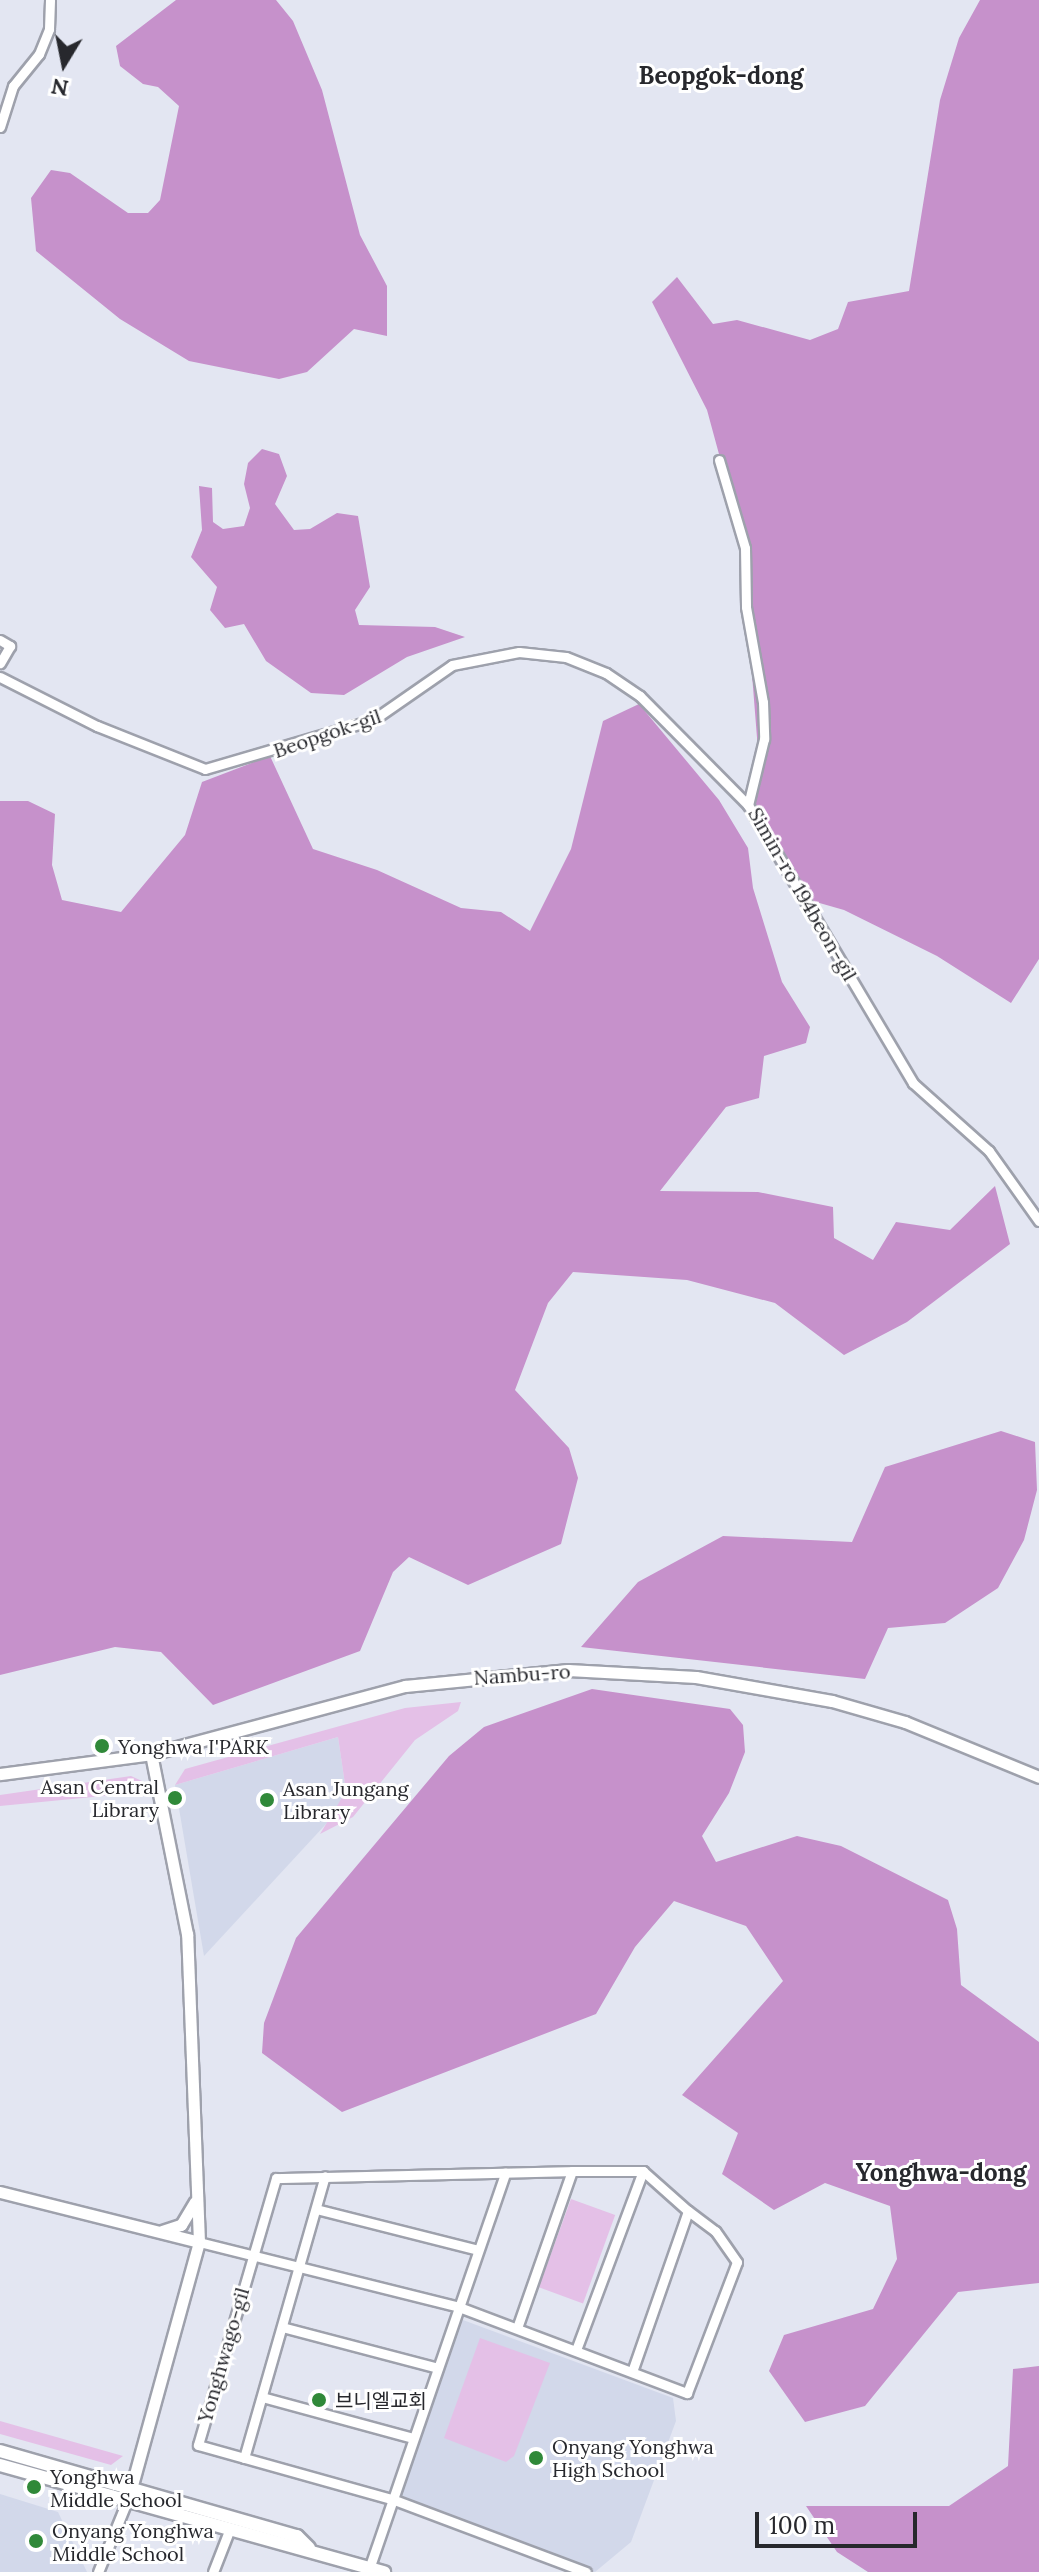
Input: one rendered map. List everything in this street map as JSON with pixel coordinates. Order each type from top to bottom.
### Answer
[{"type":"main road","points":[[0,2451],[229,2531],[292,2550],[309,2548],[384,2572]]},
{"type":"main road","points":[[0,2465],[297,2536],[309,2548]]},
{"type":"street","points":[[0,127],[13,86],[39,54],[49,29],[50,0]]},
{"type":"street","name":"Simin-ro 194beon-gil","points":[[719,460],[745,548],[746,607],[763,702],[764,739],[748,805],[913,1083],[989,1151],[1039,1221]]},
{"type":"street","points":[[0,640],[10,646],[0,663]]},
{"type":"street","name":"Beopgok-gil","points":[[0,677],[97,726],[205,769],[373,720],[452,665],[519,652],[566,657],[606,673],[640,696],[748,805]]},
{"type":"street","name":"Nambu-ro","points":[[0,1774],[151,1754],[405,1686],[512,1673],[634,1671],[766,1686],[832,1701],[930,1731],[1039,1777]]},
{"type":"street","points":[[98,2572],[129,2494],[199,2242],[187,1934],[151,1754]]},
{"type":"street","points":[[517,2328],[572,2171]]},
{"type":"street","points":[[576,2350],[643,2171]]},
{"type":"street","points":[[0,2192],[155,2231],[251,2255],[300,2267],[459,2307],[687,2393],[737,2262],[715,2231],[643,2171],[276,2178],[251,2255]]},
{"type":"street","points":[[370,2566],[505,2173]]},
{"type":"street","points":[[244,2458],[325,2176]]},
{"type":"street","points":[[155,2231],[181,2225],[197,2198]]},
{"type":"street","points":[[316,2209],[478,2250]]},
{"type":"street","points":[[632,2372],[688,2211]]},
{"type":"street","name":"Yonghwago-gil","points":[[251,2255],[198,2445],[392,2499],[586,2572]]},
{"type":"street","points":[[282,2327],[438,2368]]},
{"type":"street","points":[[262,2397],[413,2438]]},
{"type":"street","points":[[213,2572],[229,2531]]},
{"type":"shaded area","points":[[176,0],[276,0],[293,21],[322,90],[360,235],[387,286],[387,336],[354,329],[307,372],[279,379],[189,361],[120,319],[36,251],[31,198],[51,170],[70,173],[128,213],[148,213],[160,200],[179,106],[158,87],[143,84],[120,66],[116,46]]},
{"type":"shaded area","points":[[980,0],[1039,0],[1039,959],[1011,1003],[937,956],[844,910],[809,900],[750,813],[759,763],[741,535],[707,410],[652,302],[677,277],[713,324],[737,320],[810,340],[838,329],[848,302],[909,291],[940,100],[959,38]]},
{"type":"shaded area","points":[[262,449],[279,454],[287,476],[275,504],[294,530],[310,529],[337,513],[358,516],[370,587],[355,610],[359,625],[435,627],[465,637],[407,657],[344,695],[311,693],[266,661],[244,624],[225,628],[210,610],[217,587],[191,557],[202,530],[199,486],[212,488],[213,522],[223,529],[244,526],[250,508],[244,484],[248,463]]},
{"type":"shaded area","points":[[639,704],[719,800],[748,848],[753,888],[782,982],[810,1027],[806,1043],[764,1056],[759,1098],[726,1107],[660,1191],[758,1192],[833,1207],[834,1238],[873,1260],[896,1222],[950,1230],[995,1186],[1010,1244],[907,1322],[844,1355],[775,1303],[687,1280],[573,1272],[548,1303],[515,1390],[569,1448],[578,1478],[561,1544],[468,1585],[409,1557],[393,1572],[360,1651],[213,1705],[161,1652],[115,1647],[0,1675],[0,801],[28,801],[55,814],[52,865],[62,900],[121,912],[185,835],[202,782],[270,756],[313,849],[377,870],[461,908],[501,912],[530,931],[571,849],[603,721]]},
{"type":"shaded area","points":[[1001,1431],[1035,1442],[1037,1490],[1024,1540],[998,1588],[945,1623],[888,1628],[865,1679],[581,1647],[638,1582],[723,1536],[852,1542],[885,1467]]},
{"type":"shaded area","points":[[592,1689],[730,1709],[743,1725],[745,1752],[729,1793],[702,1836],[716,1862],[797,1836],[841,1846],[948,1900],[957,1929],[961,1985],[1039,2042],[1039,2283],[958,2292],[865,2406],[805,2422],[769,2371],[784,2335],[873,2309],[897,2259],[890,2206],[825,2183],[774,2210],[722,2174],[738,2133],[682,2095],[783,1981],[746,1926],[674,1901],[635,1947],[596,2014],[342,2112],[262,2053],[264,2023],[296,1938],[449,1756],[484,1727]]},
{"type":"shaded area","points":[[461,1702],[458,1711],[415,1740],[353,1817],[320,1834],[346,1791],[338,1737],[175,1785],[185,1769],[405,1708]]},
{"type":"shaded area","points":[[338,1737],[346,1791],[338,1811],[204,1956],[175,1785]]},
{"type":"shaded area","points":[[131,1776],[142,1781],[144,1792],[0,1806],[0,1795]]},
{"type":"shaded area","points":[[571,2199],[615,2215],[583,2303],[539,2287]]},
{"type":"shaded area","name":"Onyang Yonghwa High School","points":[[463,2320],[673,2398],[676,2421],[631,2542],[595,2572],[398,2495],[456,2322]]},
{"type":"shaded area","points":[[480,2338],[550,2363],[514,2456],[506,2462],[444,2438]]},
{"type":"shaded area","points":[[1039,2366],[1039,2572],[868,2572],[837,2552],[806,2506],[949,2506],[1008,2466],[1013,2369]]},
{"type":"shaded area","points":[[0,2421],[123,2456],[111,2465],[0,2434]]},
{"type":"shaded area","name":"Onyang Yonghwa Middle School","points":[[0,2494],[58,2512],[87,2572],[0,2572]]},
{"type":"place","name":"Yonghwa I'PARK","points":[[102,1746]]},
{"type":"place","name":"Asan Central Library","points":[[175,1798]]},
{"type":"place","name":"Asan Jungang Library","points":[[267,1800]]},
{"type":"place","name":"브니엘교회","points":[[319,2400]]},
{"type":"place","name":"Onyang Yonghwa High School","points":[[536,2458]]},
{"type":"place","name":"Yonghwa Middle School","points":[[34,2487]]},
{"type":"place","name":"Onyang Yonghwa Middle School","points":[[36,2541]]},
{"type":"district","name":"Beopgok-dong","points":[[721,76]]},
{"type":"district","name":"Yonghwa-dong","points":[[941,2173]]}]
